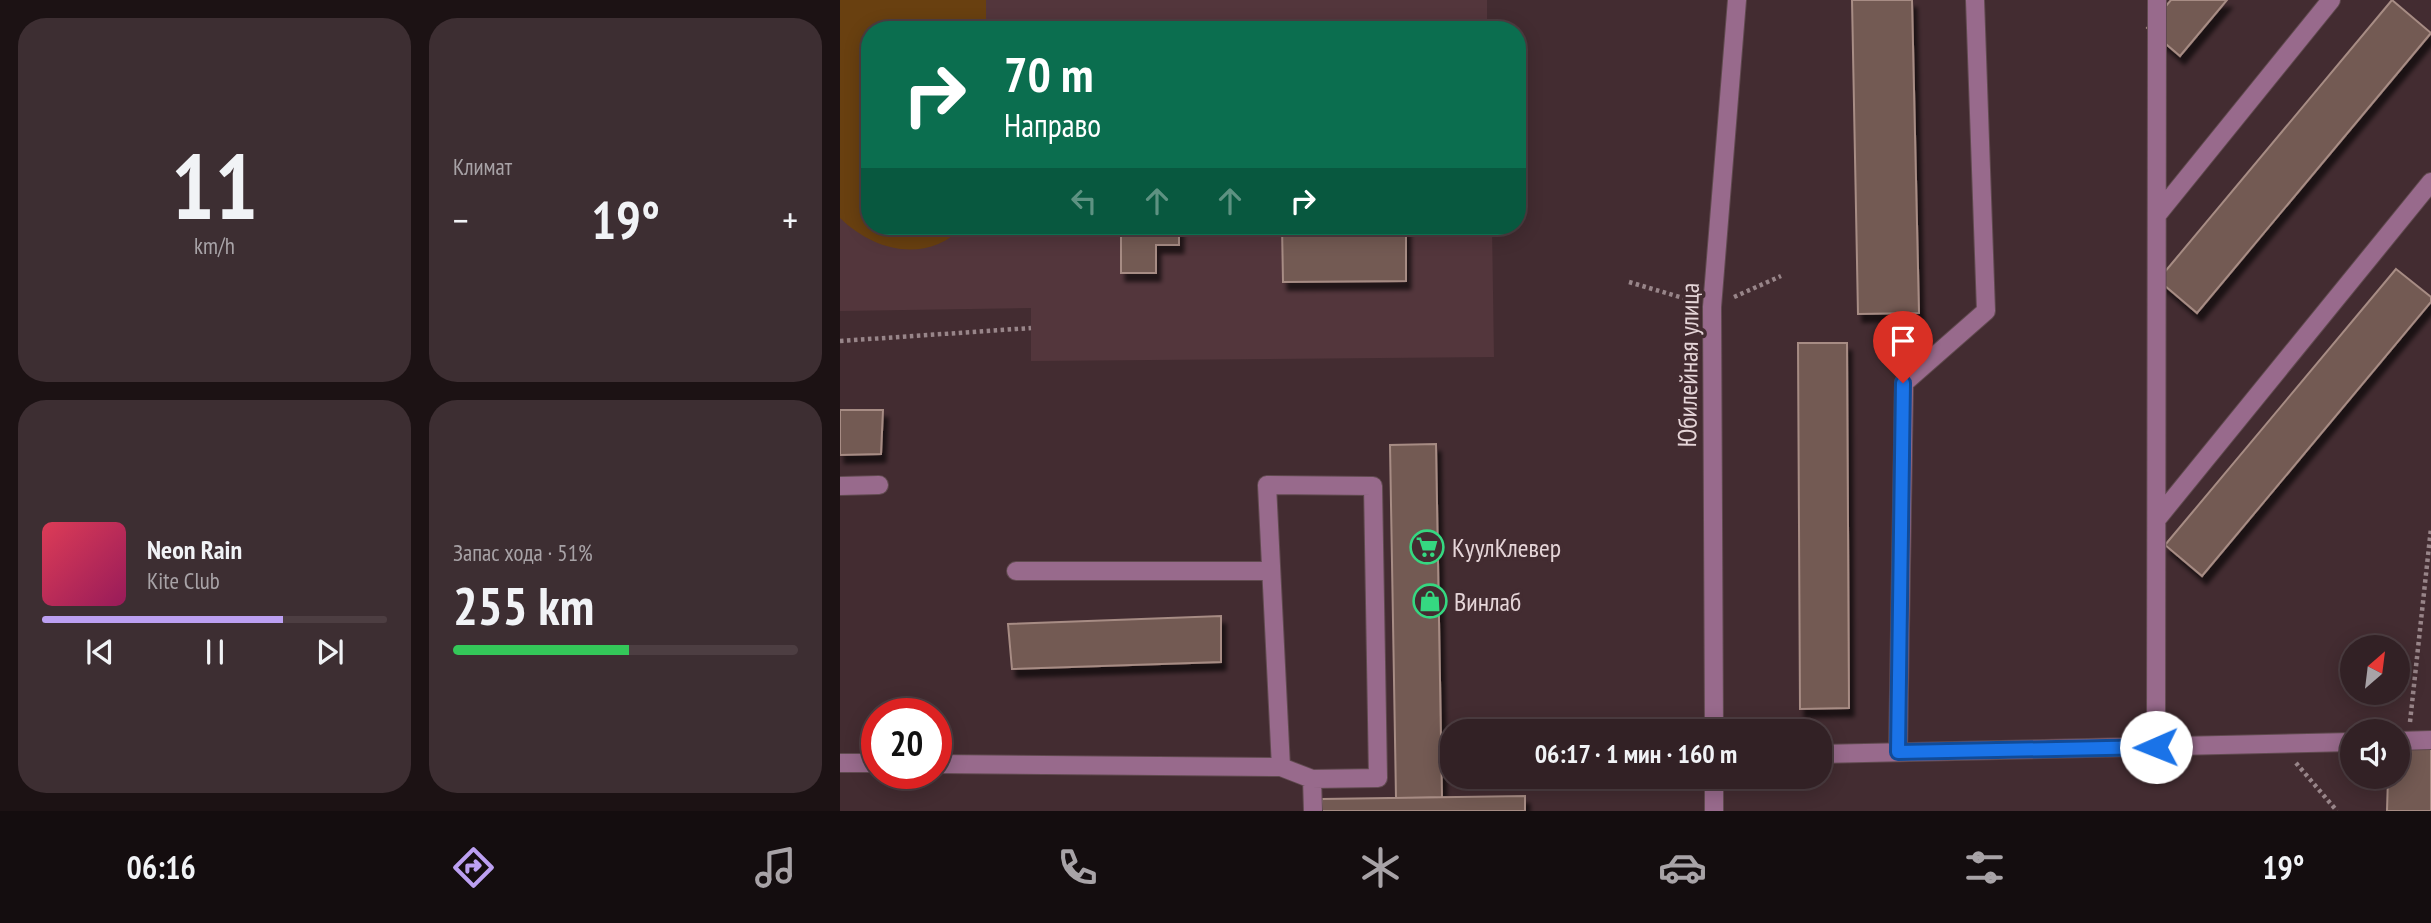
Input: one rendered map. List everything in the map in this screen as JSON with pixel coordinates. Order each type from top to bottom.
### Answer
[{"type":"street","name":"Юбилейная улица","points":[[1714,719],[1712,307],[1737,0]]},
{"type":"street","points":[[1898,752],[1903,383],[1986,311],[1975,0]]},
{"type":"street","points":[[2156,747],[2157,0]]},
{"type":"street","points":[[2157,215],[2331,0]]},
{"type":"street","points":[[2157,519],[2431,182]]},
{"type":"street","points":[[840,486],[880,485]]},
{"type":"street","points":[[952,764],[1281,767],[1312,779],[1378,778],[1373,486],[1267,485],[1281,767]]},
{"type":"street","points":[[1016,571],[1271,571]]},
{"type":"street","points":[[2410,741],[2431,740]]},
{"type":"street","points":[[1832,754],[2340,742]]},
{"type":"street","points":[[840,763],[861,763]]},
{"type":"street","points":[[1312,779],[1313,811]]},
{"type":"street","points":[[1714,789],[1714,811]]},
{"type":"path","points":[[840,341],[1031,328]]},
{"type":"path","points":[[2406,719],[2431,528]]},
{"type":"path","points":[[2280,744],[2337,811]]},
{"type":"shaded area","points":[[840,0],[1487,0],[1487,21],[861,21],[861,235],[1492,235],[1494,357],[1031,361],[1031,308],[840,311]]},
{"type":"shaded area","points":[[840,0],[986,0],[986,21],[861,21],[861,234],[840,218]]},
{"type":"shaded area","points":[[862,235],[953,235],[934,246],[918,249],[901,249]]},
{"type":"building","points":[[1852,0],[1912,0],[1919,313],[1858,314]]},
{"type":"building","points":[[2171,0],[2227,0],[2180,56],[2147,28]]},
{"type":"building","points":[[2392,0],[2431,33],[2197,313],[2158,280]]},
{"type":"building","points":[[1121,235],[1179,235],[1179,245],[1156,245],[1156,273],[1121,273]]},
{"type":"building","points":[[1282,235],[1406,235],[1406,281],[1283,282]]},
{"type":"building","points":[[2396,269],[2431,297],[2431,302],[2202,576],[2165,545]]},
{"type":"building","points":[[1798,343],[1847,343],[1849,708],[1800,709]]},
{"type":"building","points":[[840,410],[883,410],[881,454],[840,455]]},
{"type":"building","points":[[1436,444],[1442,797],[1396,798],[1390,445]]},
{"type":"building","points":[[1221,616],[1221,662],[1012,669],[1008,624]]},
{"type":"building","points":[[2410,748],[2431,748],[2431,811],[2387,811],[2388,789],[2410,789]]},
{"type":"building","points":[[1525,796],[1525,811],[1322,811],[1322,799]]},
{"type":"place","name":"КуулКлевер","points":[[1427,547]]},
{"type":"place","name":"Винлаб","points":[[1430,601]]},
{"type":"route","points":[[1903,383],[1898,752],[2156,747]]}]
